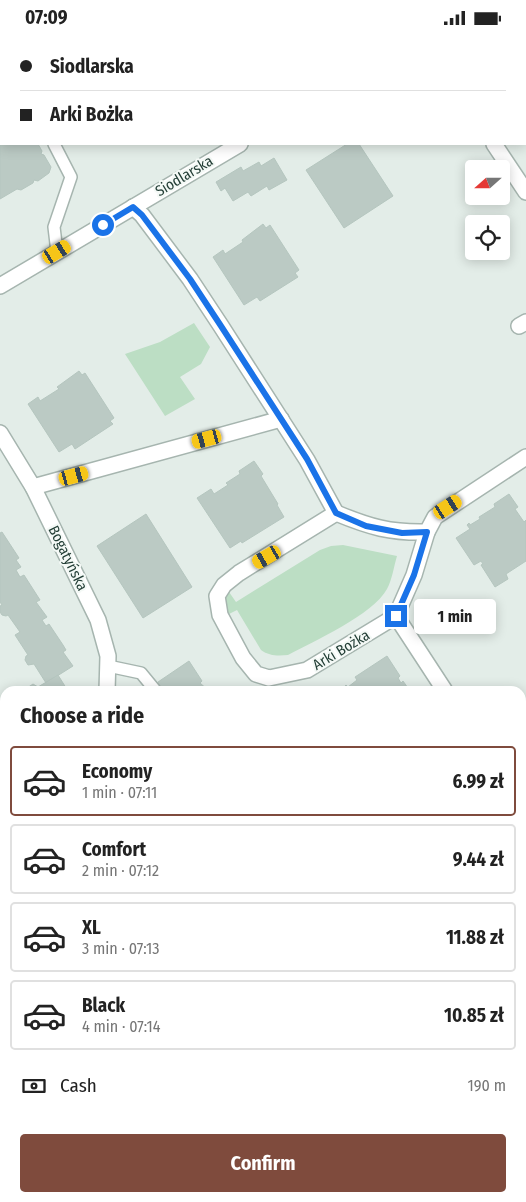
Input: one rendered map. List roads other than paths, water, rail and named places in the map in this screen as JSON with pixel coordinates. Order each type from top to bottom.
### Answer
[{"type":"street","name":"Siodlarska","points":[[0,286],[133,207],[220,149],[236,145]]},
{"type":"street","points":[[495,145],[526,192]]},
{"type":"street","points":[[133,207],[142,215],[190,279],[307,459],[336,513],[375,528],[402,533],[427,532]]},
{"type":"street","points":[[33,487],[281,419]]},
{"type":"street","name":"Bogatyńska","points":[[0,433],[33,487],[98,620],[108,656],[107,686]]},
{"type":"street","points":[[442,686],[396,616],[414,575],[427,532],[435,517],[526,457]]},
{"type":"street","name":"Arki Bożka","points":[[336,513],[239,573],[224,585],[217,596],[220,615],[243,658],[256,674],[269,678],[306,670],[396,616]]},
{"type":"lane","points":[[55,145],[71,177],[54,227],[57,252]]},
{"type":"lane","points":[[108,666],[141,673],[152,686]]}]
